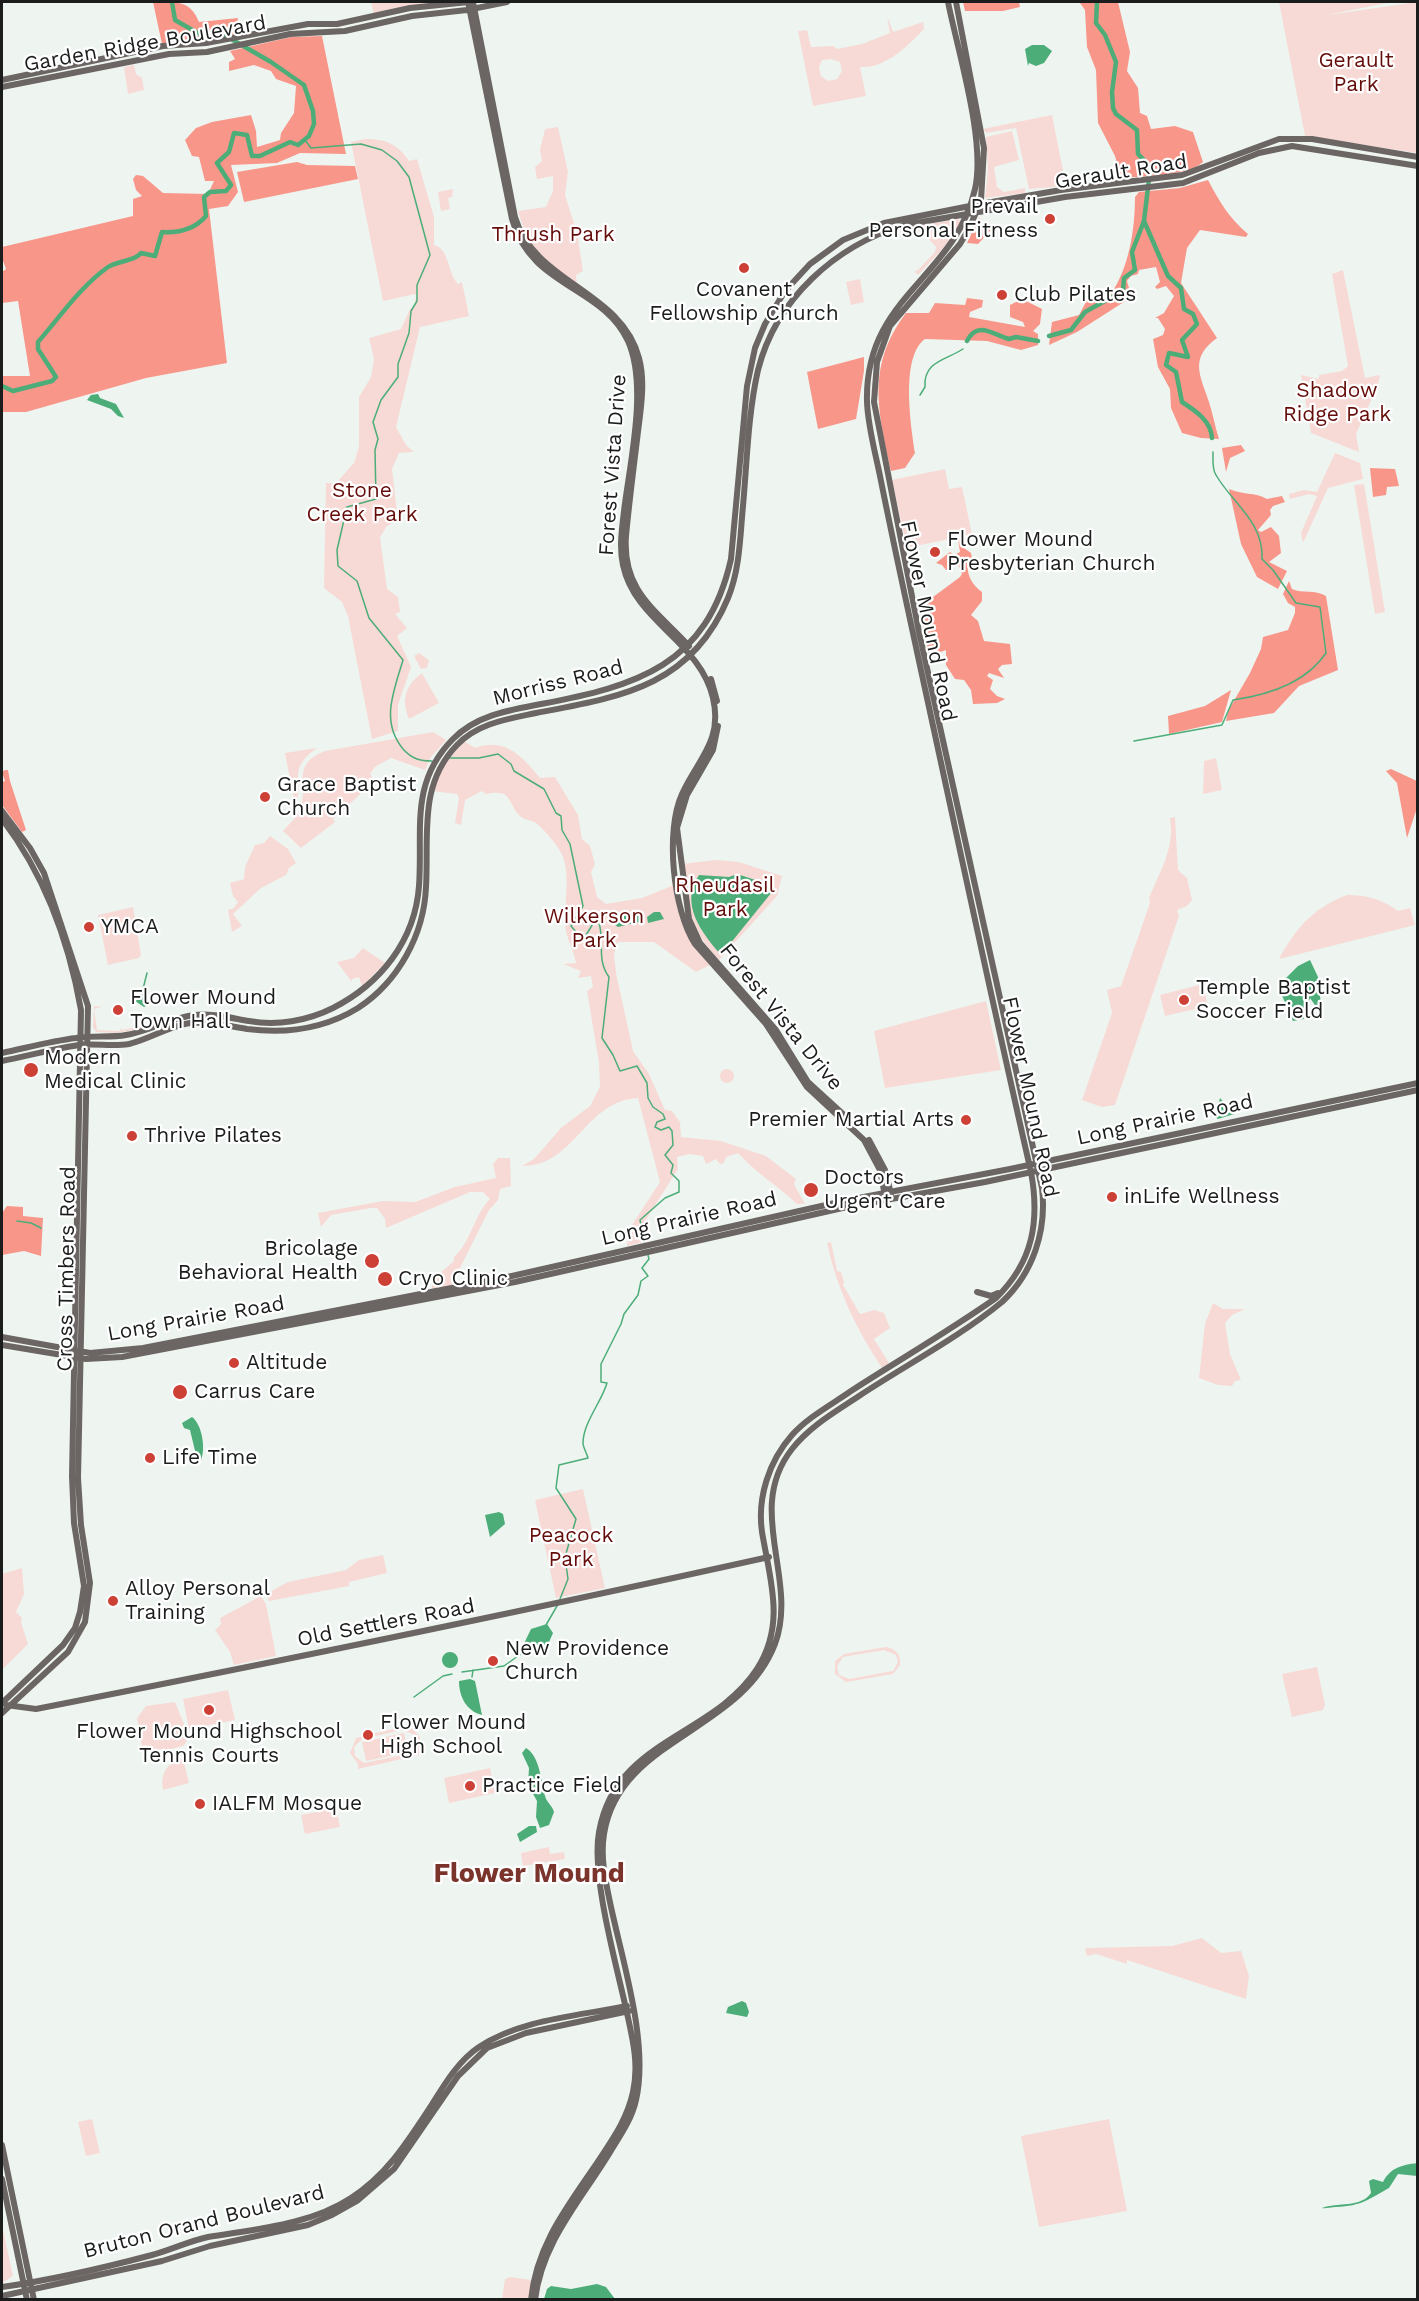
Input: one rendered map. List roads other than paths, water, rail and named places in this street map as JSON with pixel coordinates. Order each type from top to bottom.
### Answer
[{"type":"main road","name":"Garden Ridge Boulevard","points":[[2,80],[163,46],[206,43],[308,24],[338,24],[410,8],[507,2]]},
{"type":"main road","name":"Flower Mound Road","points":[[898,550],[874,402],[878,357],[890,326],[955,239],[971,206],[977,166],[974,126],[948,2]]},
{"type":"main road","name":"Flower Mound Road","points":[[956,2],[982,135],[985,162],[980,204],[960,244],[894,309],[877,340],[868,377],[867,403],[1034,1168]]},
{"type":"main road","name":"Garden Ridge Boulevard","points":[[2,87],[169,54],[207,52],[290,34],[345,31],[471,5]]},
{"type":"main road","name":"Forest Vista Drive","points":[[471,5],[512,219],[525,249],[547,270],[605,305],[624,326],[636,348],[643,382],[626,536],[628,565],[634,584],[646,604],[693,654],[708,684],[714,708],[714,725],[707,754],[682,794],[674,823],[673,846],[679,895],[692,939],[753,1005],[773,1032],[807,1087],[858,1129],[880,1158],[888,1195]]},
{"type":"main road","points":[[974,126],[978,134],[982,135]]},
{"type":"main road","name":"Gerault Road","points":[[980,204],[1117,182],[1182,175],[1265,142],[1290,137],[1418,157]]},
{"type":"main road","name":"Gerault Road","points":[[968,213],[1183,183],[1259,153],[1292,146],[1418,166]]},
{"type":"main road","points":[[1117,182],[1118,192]]},
{"type":"main road","points":[[1029,203],[1031,198],[1044,193]]},
{"type":"main road","name":"Morriss Road","points":[[2,1053],[86,1036],[130,1034],[183,1017],[198,1015],[253,1022],[289,1022],[331,1010],[370,984],[394,957],[413,919],[419,884],[420,806],[423,788],[433,765],[459,733],[490,716],[606,691],[633,682],[657,670],[686,646],[712,609],[728,571],[748,379],[755,348],[776,304],[810,264],[853,235],[884,223],[980,204]]},
{"type":"main road","name":"Morriss Road","points":[[2,1061],[86,1045],[128,1044],[186,1024],[203,1022],[265,1031],[297,1030],[327,1023],[366,1002],[398,969],[412,946],[421,922],[426,886],[427,811],[432,785],[441,765],[451,751],[473,732],[498,721],[609,699],[641,689],[673,671],[693,654],[720,615],[735,579],[755,387],[764,352],[779,318],[822,268],[865,240],[904,225],[968,213]]},
{"type":"main road","points":[[952,216],[964,221]]},
{"type":"main road","points":[[877,340],[879,343],[878,357]]},
{"type":"main road","name":"Cross Timbers Road","points":[[2,811],[42,868],[60,915],[86,1036],[73,1512],[84,1594],[75,1628],[58,1656],[4,1704],[2,1713]]},
{"type":"main road","name":"Cross Timbers Road","points":[[2,819],[28,856],[71,958]]},
{"type":"main road","points":[[50,904],[57,916],[60,915]]},
{"type":"main road","name":"Flower Mound Road","points":[[603,1882],[605,1830],[615,1800],[627,1782],[658,1752],[726,1709],[753,1682],[768,1659],[778,1632],[783,1605],[771,1531],[771,1496],[783,1462],[798,1442],[817,1424],[990,1311],[1011,1293],[1026,1264],[1035,1226],[1034,1154],[1015,1083]]},
{"type":"main road","name":"Long Prairie Road","points":[[888,1195],[925,1192],[977,1176],[1094,1158],[1123,1146],[1418,1083]]},
{"type":"main road","name":"Long Prairie Road","points":[[2,1345],[108,1359],[130,1356],[643,1250],[888,1195],[1034,1168],[1059,1159],[1108,1152],[1418,1090]]},
{"type":"main road","points":[[1034,1154],[1039,1159],[1059,1159]]},
{"type":"main road","name":"Flower Mound Road","points":[[536,2300],[539,2275],[548,2250],[624,2130],[635,2103],[641,2066],[597,1855],[599,1830],[609,1801],[622,1778],[649,1751],[734,1695],[748,1680],[769,1647],[775,1607],[761,1518],[763,1494],[778,1454],[793,1434],[812,1417],[986,1305],[1004,1290],[1026,1264]]},
{"type":"main road","points":[[977,1292],[991,1296],[1004,1290]]},
{"type":"main road","name":"Long Prairie Road","points":[[2,1337],[78,1354],[143,1348],[263,1328]]},
{"type":"main road","points":[[130,1356],[143,1348]]},
{"type":"main road","name":"Old Settlers Road","points":[[4,1704],[36,1709],[550,1605],[775,1555]]},
{"type":"main road","name":"Flower Mound Road","points":[[531,2300],[535,2269],[548,2238],[612,2141],[627,2113],[636,2070],[629,2009]]},
{"type":"main road","name":"Bruton Orand Boulevard","points":[[2,2288],[149,2256],[207,2238],[286,2223],[326,2211],[352,2197],[384,2171],[410,2139],[453,2073],[478,2048],[503,2034],[523,2027],[629,2009]]},
{"type":"main road","name":"Bruton Orand Boulevard","points":[[2,2296],[162,2261],[210,2246],[294,2229],[332,2215],[364,2196],[394,2169],[458,2076],[488,2048],[526,2033],[629,2009]]},
{"type":"main road","points":[[2,2145],[27,2283]]},
{"type":"main road","points":[[2,2179],[29,2291],[34,2300]]},
{"type":"main road","points":[[84,2270],[86,2279]]},
{"type":"main road","points":[[27,2300],[29,2291]]},
{"type":"waterway","points":[[2,386],[13,391],[52,381],[56,377],[38,349],[38,342],[79,293],[112,265],[135,258],[141,253],[155,256],[162,232],[186,229],[197,224],[206,216],[204,197],[210,192],[226,191],[231,185],[217,163],[229,152],[234,133],[247,135],[252,156],[260,156],[290,142],[298,145],[309,136],[314,124],[313,111],[304,85],[271,62],[226,36],[201,35],[175,20],[172,2]]},
{"type":"waterway","points":[[1049,336],[1071,330],[1085,312],[1123,291],[1124,278],[1135,270],[1132,252],[1144,221],[1150,171],[1148,164],[1138,154],[1137,130],[1116,114],[1113,108],[1112,92],[1116,62],[1105,35],[1096,23],[1097,2]]},
{"type":"waterway","points":[[305,140],[311,148],[361,144],[382,150],[397,161],[409,177],[430,255],[417,285],[417,301],[411,311],[409,333],[398,364],[398,377],[381,400],[373,422],[378,439],[375,450],[376,499],[347,507],[337,550],[338,566],[357,581],[369,618],[403,660],[391,706],[392,728],[396,738],[403,749],[413,757],[432,761]]},
{"type":"waterway","points":[[1144,221],[1168,276],[1181,288],[1184,309],[1193,314],[1197,324],[1182,340],[1188,357],[1169,353],[1166,365],[1176,372],[1182,402],[1206,422],[1212,438]]},
{"type":"waterway","points":[[967,341],[976,331],[981,330],[1009,339],[1016,337],[1038,341]]},
{"type":"waterway","points":[[920,395],[925,387],[925,378],[932,366],[963,349]]},
{"type":"waterway","points":[[1134,741],[1222,725],[1233,700],[1273,691],[1297,680],[1318,663],[1326,653],[1320,607],[1296,603],[1273,570],[1262,559],[1258,534],[1253,524],[1215,473],[1213,452]]},
{"type":"waterway","points":[[449,758],[479,758],[498,754],[511,764],[514,771],[544,789],[556,813],[561,816],[562,830],[570,844],[583,906],[571,926],[583,940],[594,922],[599,923],[601,930],[603,964],[609,977],[602,1038],[620,1071],[637,1066],[647,1083],[648,1098],[665,1119],[657,1122],[655,1127],[661,1130],[669,1127],[672,1131],[673,1145],[665,1155],[673,1165],[671,1173],[679,1181],[679,1192],[665,1198],[640,1220],[645,1244]]},
{"type":"waterway","points":[[143,989],[147,973]]},
{"type":"waterway","points":[[17,1221],[31,1223],[41,1228]]},
{"type":"waterway","points":[[560,1599],[568,1579],[565,1557],[576,1519],[556,1488],[559,1465],[588,1458],[583,1445],[584,1435],[607,1383],[601,1382],[601,1364],[624,1314],[638,1295],[641,1281],[648,1276],[642,1268],[649,1259],[648,1255]]},
{"type":"waterway","points":[[546,1625],[557,1606]]},
{"type":"waterway","points":[[462,1672],[504,1666],[518,1656]]},
{"type":"waterway","points":[[472,1677],[473,1670]]},
{"type":"waterway","points":[[414,1697],[443,1676],[452,1674]]},
{"type":"place","name":"Prevail Personal Fitness","points":[[1050,219]]},
{"type":"place","name":"Covanent Fellowship Church","points":[[744,268]]},
{"type":"place","name":"Club Pilates","points":[[1002,295]]},
{"type":"place","name":"Flower Mound Presbyterian Church","points":[[935,552]]},
{"type":"place","name":"Grace Baptist Church","points":[[265,797]]},
{"type":"place","name":"YMCA","points":[[89,927]]},
{"type":"place","name":"Temple Baptist Soccer Field","points":[[1184,1000]]},
{"type":"place","name":"Flower Mound Town Hall","points":[[118,1010]]},
{"type":"place","name":"Modern Medical Clinic","points":[[31,1070]]},
{"type":"place","name":"Premier Martial Arts","points":[[966,1120]]},
{"type":"place","name":"Thrive Pilates","points":[[132,1136]]},
{"type":"place","name":"Doctors Urgent Care","points":[[811,1190]]},
{"type":"place","name":"inLife Wellness","points":[[1112,1197]]},
{"type":"place","name":"Bricolage Behavioral Health","points":[[372,1261]]},
{"type":"place","name":"Cryo Clinic","points":[[385,1279]]},
{"type":"place","name":"Altitude","points":[[234,1363]]},
{"type":"place","name":"Carrus Care","points":[[180,1392]]},
{"type":"place","name":"Life Time","points":[[150,1458]]},
{"type":"place","name":"Alloy Personal Training","points":[[113,1601]]},
{"type":"place","name":"New Providence Church","points":[[493,1661]]},
{"type":"place","name":"Flower Mound Highschool Tennis Courts","points":[[209,1710]]},
{"type":"place","name":"Flower Mound High School","points":[[368,1735]]},
{"type":"place","name":"Practice Field","points":[[470,1786]]},
{"type":"place","name":"IALFM Mosque","points":[[200,1804]]},
{"type":"district","name":"Flower Mound","points":[[529,1874]]},
{"type":"park label","name":"Gerault Park","points":[[1356,73]]},
{"type":"park label","name":"Thrush Park","points":[[553,235]]},
{"type":"park label","name":"Shadow Ridge Park","points":[[1337,403]]},
{"type":"park label","name":"Stone Creek Park","points":[[362,503]]},
{"type":"park label","name":"Rheudasil Park","points":[[725,898]]},
{"type":"park label","name":"Wilkerson Park","points":[[594,929]]},
{"type":"park label","name":"Peacock Park","points":[[571,1548]]}]
